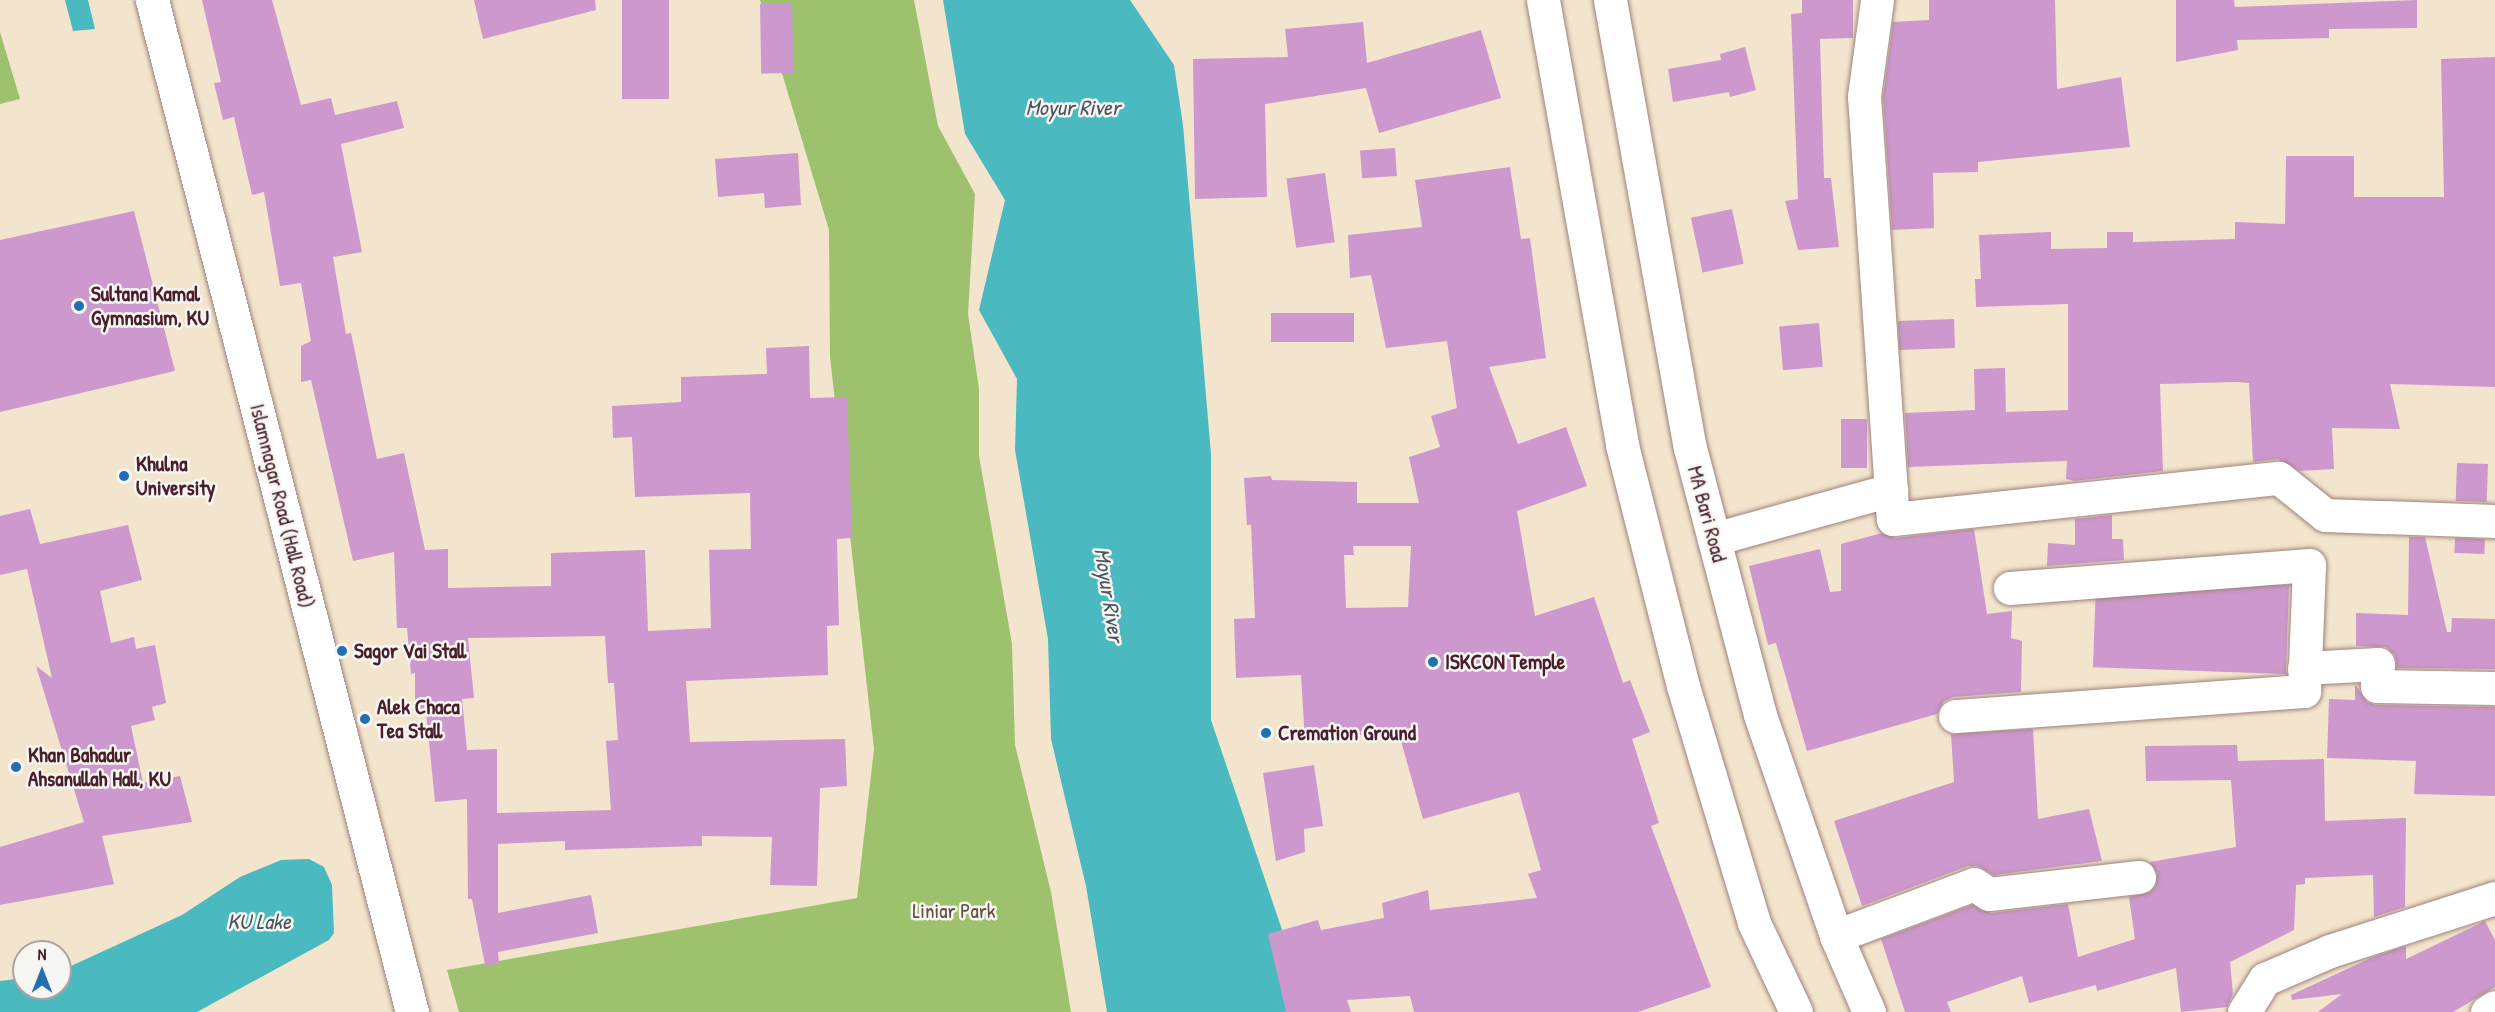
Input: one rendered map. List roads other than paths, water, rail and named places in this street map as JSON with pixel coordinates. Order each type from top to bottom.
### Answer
[{"type":"street","name":"Islamnagar Road (Hall Road)","points":[[152,0],[412,1012]]},
{"type":"street","points":[[1543,0],[1628,468],[1683,686],[1754,923],[1796,1012]]},
{"type":"street","name":"MA Bari Road","points":[[1610,0],[1690,448],[1761,715],[1836,936],[1869,1012]]},
{"type":"street","points":[[1877,0],[1864,96],[1893,519],[2279,478],[2325,515],[2495,521]]},
{"type":"street","points":[[1714,539],[1891,490]]},
{"type":"street","points":[[1955,717],[2304,691],[2309,565],[2010,588]]},
{"type":"street","points":[[2304,668],[2378,664],[2377,686],[2495,688]]},
{"type":"street","points":[[1836,936],[1974,884],[1989,894],[2139,878]]},
{"type":"street","points":[[2244,1012],[2265,979],[2330,951],[2495,898]]},
{"type":"street","points":[[2487,1012],[2495,1007]]},
{"type":"water","points":[[65,0],[88,0],[95,29],[73,31]]},
{"type":"water","name":"Moyur River","points":[[943,0],[1130,0],[1174,65],[1183,125],[1211,454],[1211,720],[1297,974],[1304,1012],[1107,1012],[1086,886],[1051,739],[1048,639],[1015,450],[1017,379],[979,310],[1005,200],[965,134]]},
{"type":"water","name":"KU Lake","points":[[309,859],[324,867],[332,885],[334,933],[329,940],[197,1012],[0,1012],[0,981],[12,980],[12,1000],[72,1000],[72,965],[182,915],[240,877],[281,860]]},
{"type":"place","name":"Sultana Kamal Gymnasium, KU","points":[[79,306]]},
{"type":"place","name":"Khulna University","points":[[124,476]]},
{"type":"place","name":"Sagor Vai Stall","points":[[342,651]]},
{"type":"place","name":"ISKCON Temple","points":[[1433,662]]},
{"type":"place","name":"Alek Chaca Tea Stall","points":[[365,719]]},
{"type":"place","name":"Cremation Ground","points":[[1266,733]]},
{"type":"place","name":"Khan Bahadur Ahsanullah Hall, KU","points":[[16,767]]},
{"type":"park label","name":"Liniar Park","points":[[954,911]]}]
